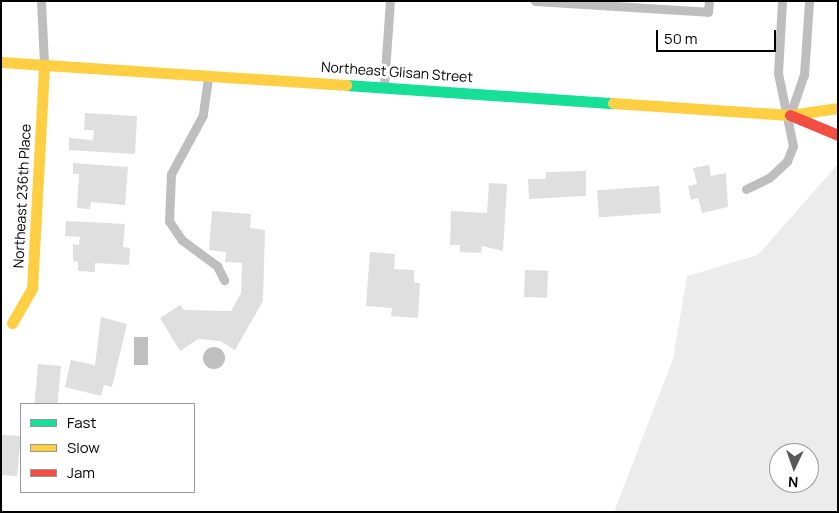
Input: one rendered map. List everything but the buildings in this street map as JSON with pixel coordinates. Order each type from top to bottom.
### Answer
[{"type":"main road","name":"Northeast Glisan Street","points":[[1,62],[384,86],[790,115],[838,108]]},
{"type":"main road","name":"Northeast 236th Place","points":[[12,323],[32,289],[44,65]]},
{"type":"main road","name":"Northeast Glisan Street","points":[[790,115],[838,135]]},
{"type":"lane","points":[[41,1],[44,65]]},
{"type":"lane","points":[[384,86],[390,1]]},
{"type":"lane","points":[[535,1],[708,12],[709,1]]},
{"type":"lane","points":[[746,189],[770,178],[787,161],[793,146],[790,115],[778,73],[782,1]]},
{"type":"lane","points":[[790,115],[804,75],[809,1]]},
{"type":"lane","points":[[209,75],[203,114],[171,174],[169,221],[182,240],[216,266],[224,280]]},
{"type":"shaded area","points":[[838,164],[838,512],[614,512],[673,359],[687,276],[758,255]]},
{"type":"shaded area","points":[[134,337],[148,337],[148,365],[134,365]]},
{"type":"shaded area","points":[[214,347],[222,350],[225,358],[222,366],[214,369],[206,366],[203,358],[206,350]]},
{"type":"traffic: fast","points":[[346,85],[613,103]]},
{"type":"traffic: slow","points":[[1,62],[346,85]]},
{"type":"traffic: slow","points":[[12,323],[32,289],[44,65]]},
{"type":"traffic: slow","points":[[613,103],[790,115],[838,108]]},
{"type":"traffic: jam","points":[[790,115],[838,135]]}]
